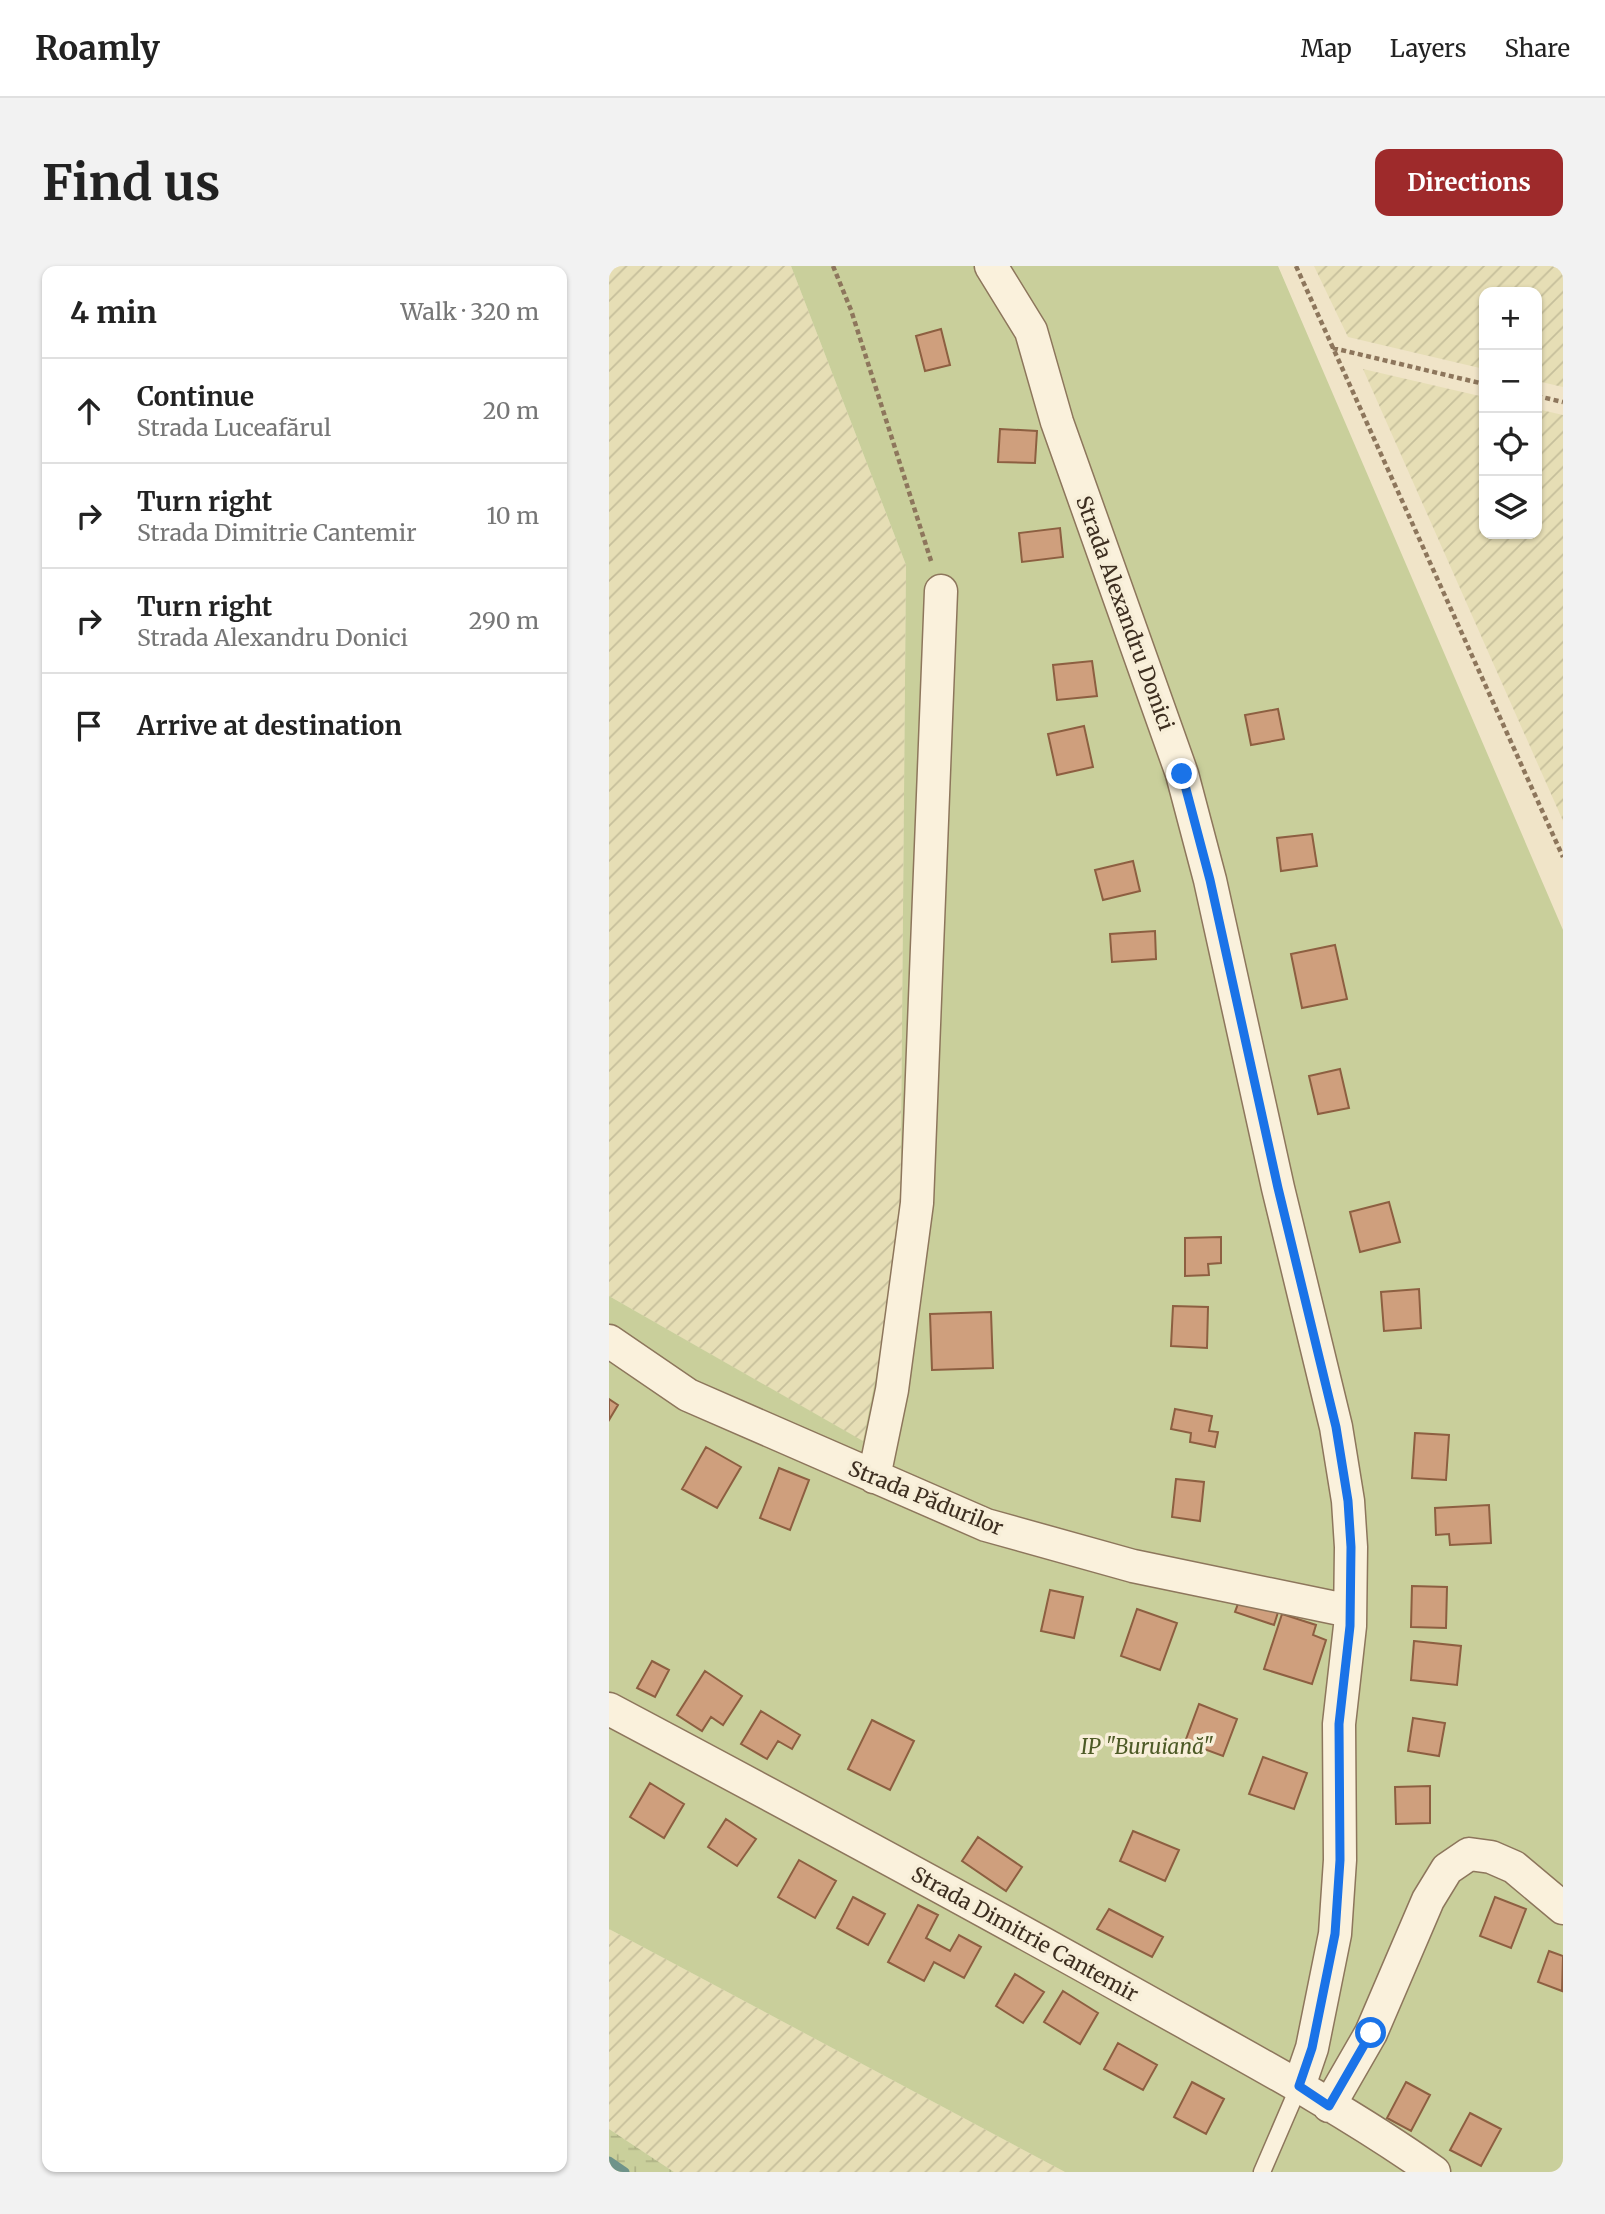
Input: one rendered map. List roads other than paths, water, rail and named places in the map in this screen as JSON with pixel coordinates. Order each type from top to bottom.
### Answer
[{"type":"street","name":"Strada Alexandru Donici","points":[[991,266],[1031,331],[1057,422],[1182,774],[1210,880],[1278,1188],[1336,1427],[1348,1501],[1350,1535],[1350,1611],[1339,1724],[1340,1860],[1335,1934],[1312,2048],[1299,2086]]},
{"type":"street","points":[[874,1478],[892,1391],[917,1203],[941,591]]},
{"type":"street","name":"Strada Pădurilor","points":[[609,1341],[688,1395],[874,1478],[999,1529],[1133,1566],[1350,1611]]},
{"type":"street","name":"Strada Dimitrie Cantemir","points":[[609,1709],[999,1918],[1299,2086],[1434,2172]]},
{"type":"street","points":[[1329,2106],[1371,2033],[1428,1900],[1447,1869],[1469,1854],[1492,1857],[1514,1867],[1561,1901]]},
{"type":"lane","points":[[1262,2172],[1299,2086]]},
{"type":"waterway","points":[[609,2161],[625,2172]]},
{"type":"park label","name":"IP \"Buruiană\"","points":[[1147,1746]]}]
